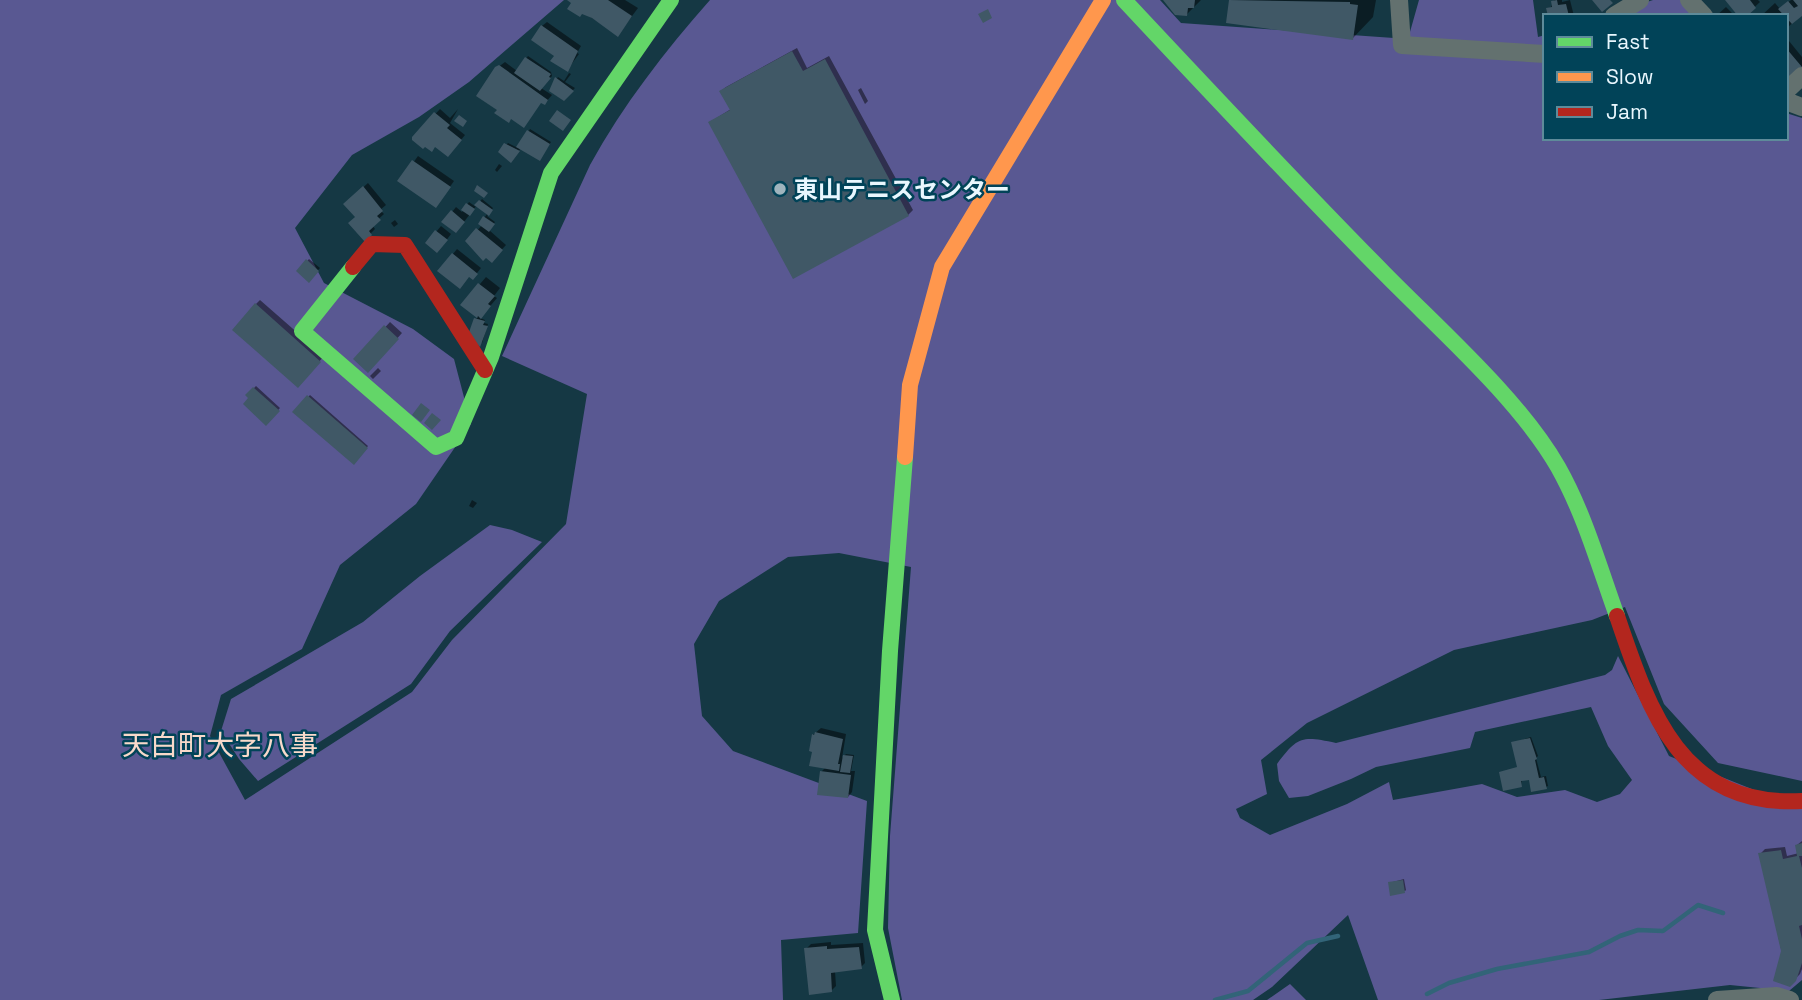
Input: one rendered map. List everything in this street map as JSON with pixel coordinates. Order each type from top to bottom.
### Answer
[{"type":"street","points":[[485,370],[405,245],[372,244],[303,331],[436,447],[456,438],[485,370],[551,173],[671,0]]},
{"type":"street","points":[[892,1000],[875,930],[890,650],[910,385],[942,267],[1103,0]]},
{"type":"street","points":[[1124,0],[1525,421],[1557,466],[1586,528],[1650,706],[1671,743],[1709,781],[1757,798],[1782,803],[1802,801]]},
{"type":"street","points":[[1399,0],[1402,45],[1543,54]]},
{"type":"street","points":[[1617,14],[1640,0]]},
{"type":"street","points":[[1689,0],[1702,14]]},
{"type":"street","points":[[1788,89],[1802,76]]},
{"type":"street","points":[[1717,1000],[1777,996],[1791,1000],[1802,991]]},
{"type":"shaded area","points":[[0,0],[564,0],[469,82],[419,117],[352,155],[295,228],[324,283],[413,329],[454,359],[471,424],[416,504],[340,565],[302,649],[221,695],[210,736],[245,800],[412,692],[452,640],[566,524],[587,394],[502,356],[590,165],[616,121],[646,79],[710,0],[1160,0],[1181,23],[1408,39],[1419,0],[1533,0],[1538,37],[1543,36],[1543,140],[1788,140],[1788,114],[1802,118],[1802,781],[1718,763],[1664,704],[1625,607],[1592,620],[1454,650],[1307,723],[1261,760],[1267,794],[1236,809],[1240,818],[1270,835],[1347,804],[1389,782],[1393,800],[1482,784],[1517,797],[1565,790],[1597,802],[1620,794],[1632,780],[1608,746],[1591,707],[1475,732],[1470,748],[1376,767],[1308,796],[1289,798],[1279,781],[1277,764],[1290,748],[1302,740],[1315,739],[1336,743],[1605,675],[1612,670],[1618,656],[1669,756],[1802,809],[1802,980],[1789,991],[1730,985],[1599,1000],[1378,1000],[1348,915],[1272,987],[1253,1000],[902,1000],[888,928],[890,836],[911,567],[839,553],[788,557],[719,601],[694,644],[702,716],[733,751],[867,801],[858,933],[781,940],[783,1000],[0,1000]]},
{"type":"shaded area","points":[[1653,0],[1681,0],[1693,14],[1611,14]]},
{"type":"shaded area","points":[[490,525],[542,542],[450,631],[411,684],[258,781],[239,759],[221,731],[231,699],[363,622]]},
{"type":"shaded area","points":[[1290,984],[1306,1000],[1267,1000]]},
{"type":"building","points":[[567,0],[608,0],[632,16],[618,37],[592,18],[582,14],[580,17],[567,9],[571,3]]},
{"type":"building","points":[[1163,0],[1195,0],[1194,8],[1188,8],[1187,16],[1175,15]]},
{"type":"building","points":[[1229,0],[1350,2],[1358,5],[1353,40],[1226,23]]},
{"type":"building","points":[[1557,0],[1558,5],[1566,4],[1568,14],[1548,14],[1546,8],[1552,7],[1551,1]]},
{"type":"building","points":[[1592,0],[1610,0],[1613,3],[1602,12]]},
{"type":"building","points":[[1725,0],[1750,0],[1756,8],[1749,14],[1736,14]]},
{"type":"building","points":[[1793,0],[1802,0],[1802,16],[1792,24],[1788,20],[1788,14],[1783,14],[1778,9],[1788,1],[1794,8],[1798,6]]},
{"type":"building","points":[[988,9],[992,18],[983,23],[978,14]]},
{"type":"building","points":[[541,25],[578,51],[568,72],[550,61],[554,56],[531,40]]},
{"type":"building","points":[[1788,50],[1802,67],[1788,78]]},
{"type":"building","points":[[792,51],[803,71],[825,59],[909,216],[793,279],[708,122],[730,110],[719,91]]},
{"type":"building","points":[[525,57],[551,74],[551,78],[540,91],[514,73]]},
{"type":"building","points":[[499,65],[548,100],[545,105],[541,103],[524,128],[511,119],[509,123],[494,113],[497,110],[476,96]]},
{"type":"building","points":[[555,77],[574,91],[564,101],[549,91]]},
{"type":"building","points":[[557,110],[571,120],[563,131],[549,121]]},
{"type":"building","points":[[434,112],[450,125],[447,128],[462,140],[448,157],[435,147],[432,152],[412,140]]},
{"type":"building","points":[[459,115],[467,121],[463,127],[454,121]]},
{"type":"building","points":[[527,130],[550,144],[540,161],[516,147]]},
{"type":"building","points":[[504,143],[520,151],[511,163],[498,152]]},
{"type":"building","points":[[412,160],[451,187],[436,208],[397,181]]},
{"type":"building","points":[[477,185],[488,193],[484,198],[474,191]]},
{"type":"building","points":[[363,186],[383,211],[377,216],[381,220],[369,231],[372,235],[365,242],[348,223],[355,217],[343,204]]},
{"type":"building","points":[[479,200],[493,210],[489,216],[474,205]]},
{"type":"building","points":[[466,203],[475,209],[470,216],[461,210]]},
{"type":"building","points":[[451,210],[465,222],[456,233],[441,222]]},
{"type":"building","points":[[483,216],[495,224],[489,232],[478,224]]},
{"type":"building","points":[[476,228],[503,250],[492,263],[486,258],[483,261],[465,241]]},
{"type":"building","points":[[435,230],[448,240],[437,253],[425,243]]},
{"type":"building","points":[[452,253],[478,274],[473,280],[469,277],[460,289],[437,271]]},
{"type":"building","points":[[306,259],[319,271],[309,283],[296,271]]},
{"type":"building","points":[[478,283],[495,296],[481,319],[460,305]]},
{"type":"building","points":[[255,303],[321,362],[298,388],[232,330]]},
{"type":"building","points":[[474,318],[485,321],[483,325],[488,326],[480,347],[468,335]]},
{"type":"building","points":[[384,325],[399,339],[368,373],[353,359]]},
{"type":"building","points":[[253,387],[280,411],[266,426],[243,404],[248,398],[245,395]]},
{"type":"building","points":[[307,395],[368,448],[354,465],[292,412]]},
{"type":"building","points":[[421,403],[430,410],[421,422],[412,415]]},
{"type":"building","points":[[432,413],[441,420],[432,430],[424,423]]},
{"type":"building","points":[[815,732],[843,739],[839,771],[809,766],[812,734]]},
{"type":"building","points":[[1530,738],[1537,759],[1539,778],[1544,777],[1547,789],[1531,792],[1529,780],[1521,781],[1522,787],[1503,791],[1499,772],[1517,767],[1511,742]]},
{"type":"building","points":[[843,755],[853,756],[850,773],[840,772]]},
{"type":"building","points":[[820,771],[851,775],[848,798],[817,795]]},
{"type":"building","points":[[1802,843],[1802,856],[1799,856],[1802,868],[1802,925],[1799,926],[1802,963],[1796,981],[1790,987],[1773,981],[1781,951],[1758,853],[1781,850],[1783,859],[1797,856],[1795,845]]},
{"type":"building","points":[[1403,880],[1405,893],[1390,896],[1388,882]]},
{"type":"building","points":[[827,946],[827,949],[859,947],[862,969],[831,973],[832,992],[809,995],[804,948]]},
{"type":"waterway","points":[[1427,994],[1449,983],[1497,969],[1589,952],[1638,930],[1663,931],[1698,905],[1723,913]]},
{"type":"waterway","points":[[1215,1000],[1248,991],[1307,943],[1338,936]]},
{"type":"traffic: fast","points":[[353,267],[302,331],[436,447],[456,438],[491,357],[551,173],[671,0]]},
{"type":"traffic: fast","points":[[1124,0],[1318,206],[1477,366],[1522,416],[1542,441],[1576,503],[1617,616]]},
{"type":"traffic: fast","points":[[892,1000],[875,930],[890,651],[905,457]]},
{"type":"traffic: slow","points":[[905,457],[910,385],[942,267],[1103,0]]},
{"type":"traffic: jam","points":[[353,267],[372,244],[405,245],[485,370]]},
{"type":"traffic: jam","points":[[1617,616],[1642,686],[1658,718],[1676,747],[1699,771],[1727,788],[1761,799],[1802,801]]},
{"type":"place","name":"東山テニスセンター","points":[[780,189]]},
{"type":"district","name":"天白町大字八事","points":[[220,745]]}]
